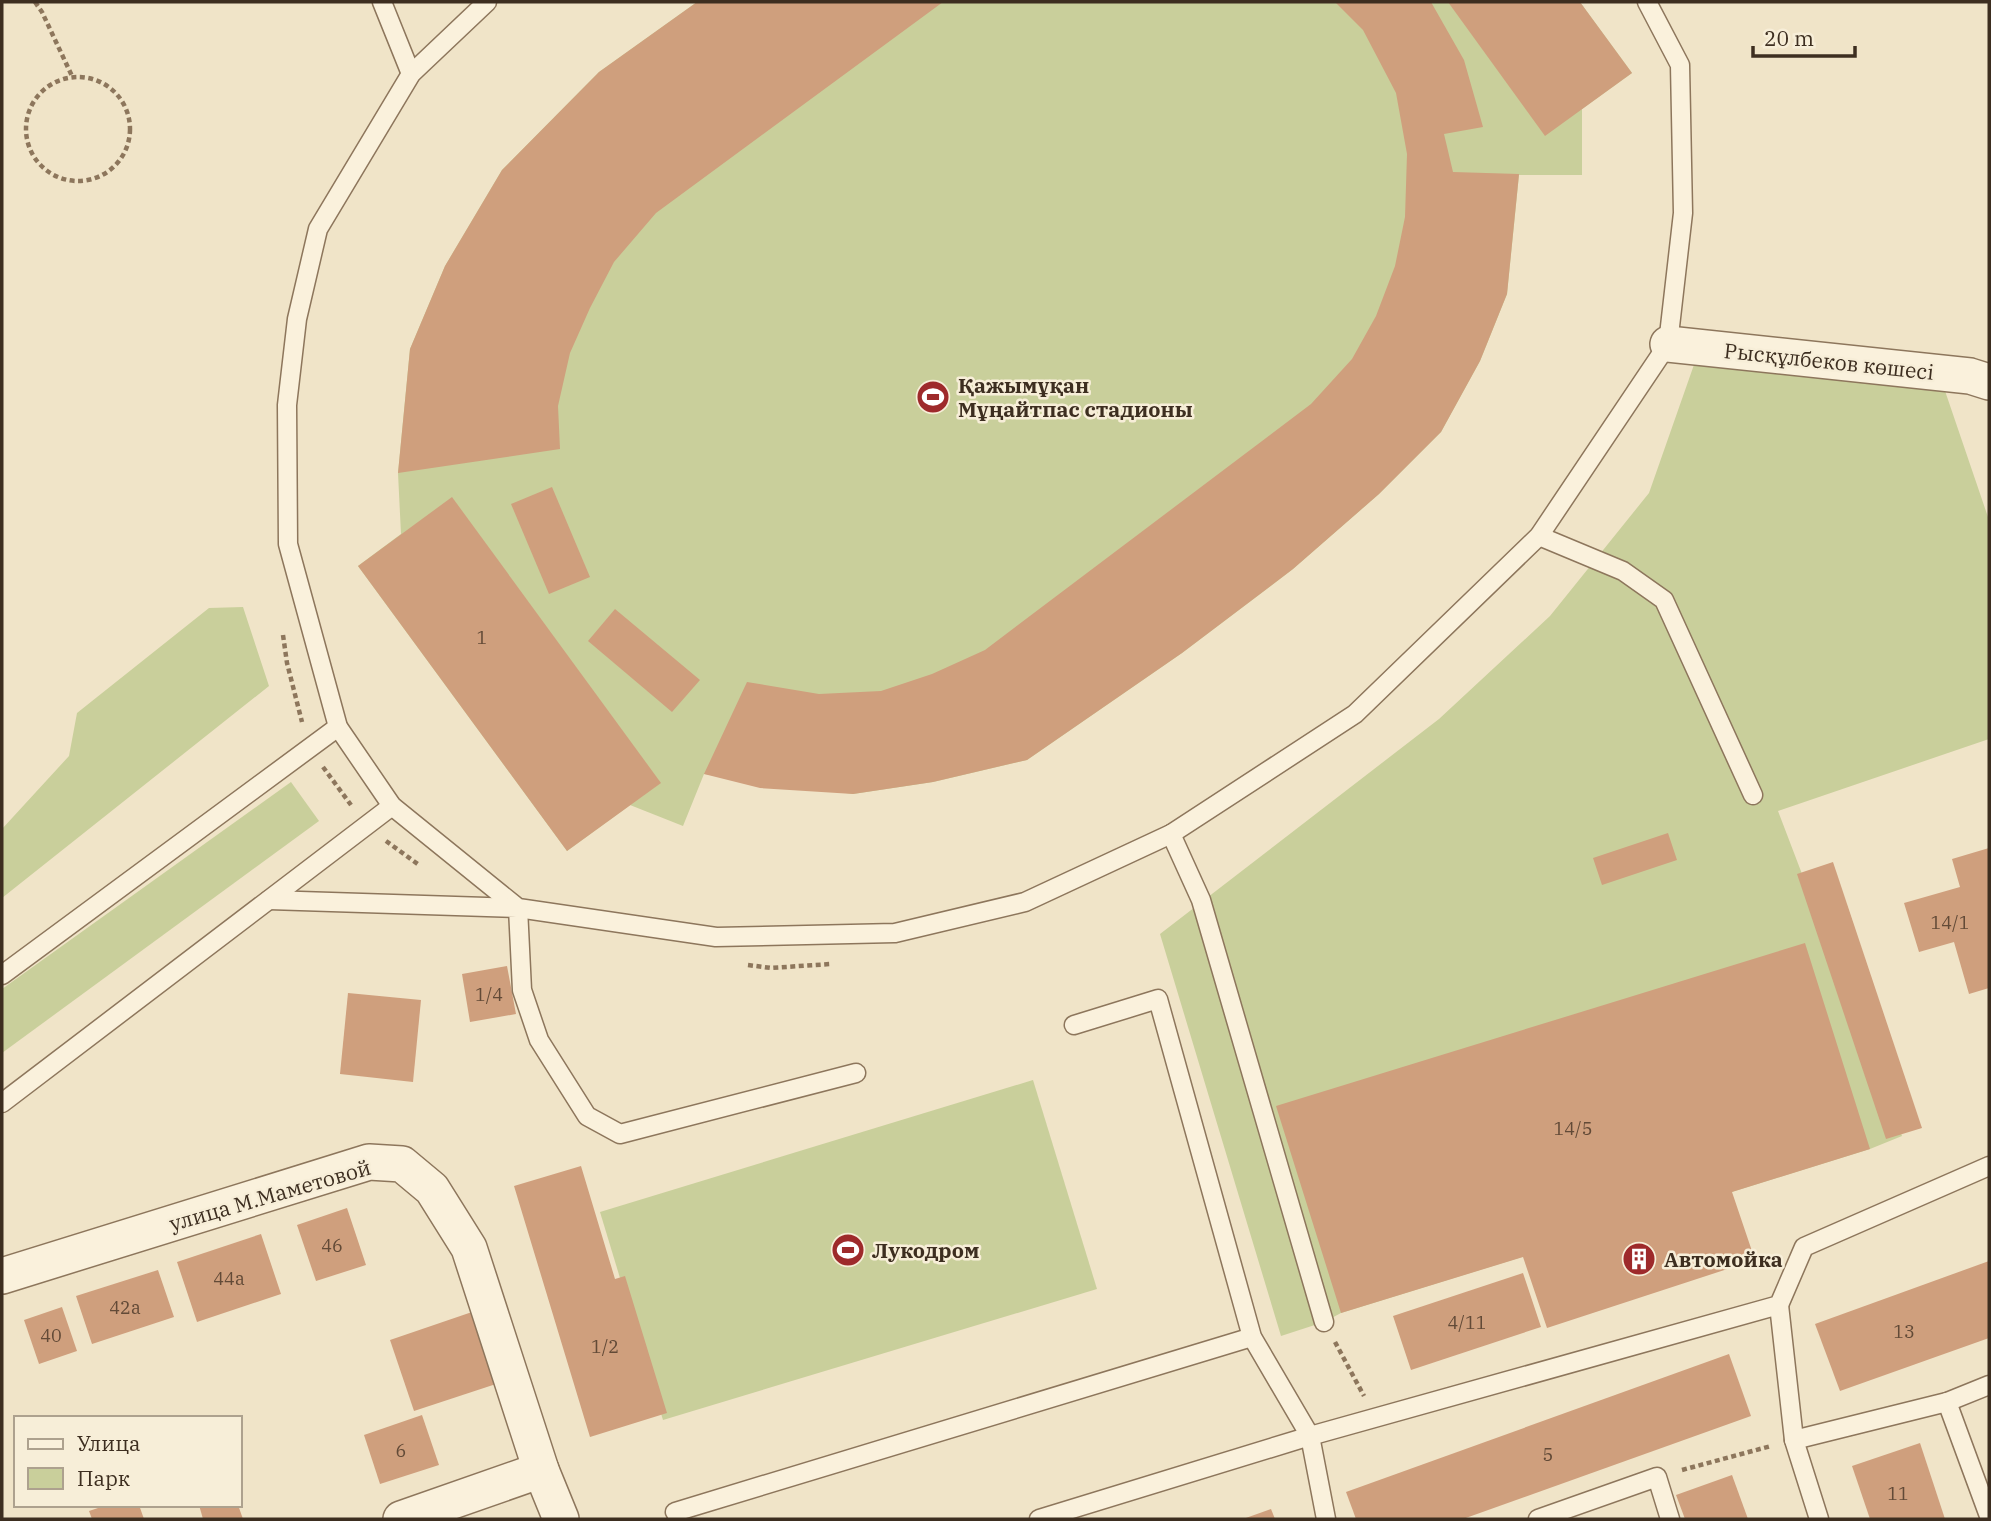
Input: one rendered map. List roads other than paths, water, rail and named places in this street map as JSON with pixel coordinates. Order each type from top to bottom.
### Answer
[{"type":"street","name":"Рысқұлбеков көшесі","points":[[1668,344],[1970,376],[1989,382]]},
{"type":"street","name":"улица М.Маметовой","points":[[2,1276],[369,1162],[402,1164],[432,1189],[469,1248],[541,1470],[561,1519]]},
{"type":"street","points":[[401,1519],[541,1470]]},
{"type":"lane","points":[[382,2],[411,74]]},
{"type":"lane","points":[[487,2],[411,74],[318,229],[297,319],[287,405],[288,544],[338,727],[393,806],[518,908],[522,990],[539,1040],[587,1116],[620,1134],[856,1073]]},
{"type":"lane","points":[[268,900],[518,908],[716,937],[895,933],[1025,902],[1171,834],[1355,714],[1539,536],[1668,344],[1683,213],[1679,65],[1647,2]]},
{"type":"lane","points":[[1539,536],[1623,571],[1664,600],[1753,795]]},
{"type":"lane","points":[[4,967],[338,727]]},
{"type":"lane","points":[[2,1104],[393,806]]},
{"type":"lane","points":[[1171,834],[1201,900],[1324,1322]]},
{"type":"lane","points":[[1074,1025],[1158,999],[1252,1337],[1310,1436],[1326,1519]]},
{"type":"lane","points":[[1819,1519],[1794,1440],[1779,1305],[1804,1247],[1989,1166]]},
{"type":"lane","points":[[1040,1519],[1310,1436],[1779,1305]]},
{"type":"lane","points":[[676,1512],[1252,1337]]},
{"type":"lane","points":[[1794,1440],[1947,1402],[1989,1385]]},
{"type":"lane","points":[[1947,1402],[1989,1516]]},
{"type":"lane","points":[[1538,1519],[1657,1477],[1670,1519]]},
{"type":"place","name":"Қажымұқан Мұңайтпас стадионы","points":[[933,397]]},
{"type":"place","name":"Лукодром","points":[[848,1250]]},
{"type":"place","name":"Автомойка","points":[[1639,1259]]}]
